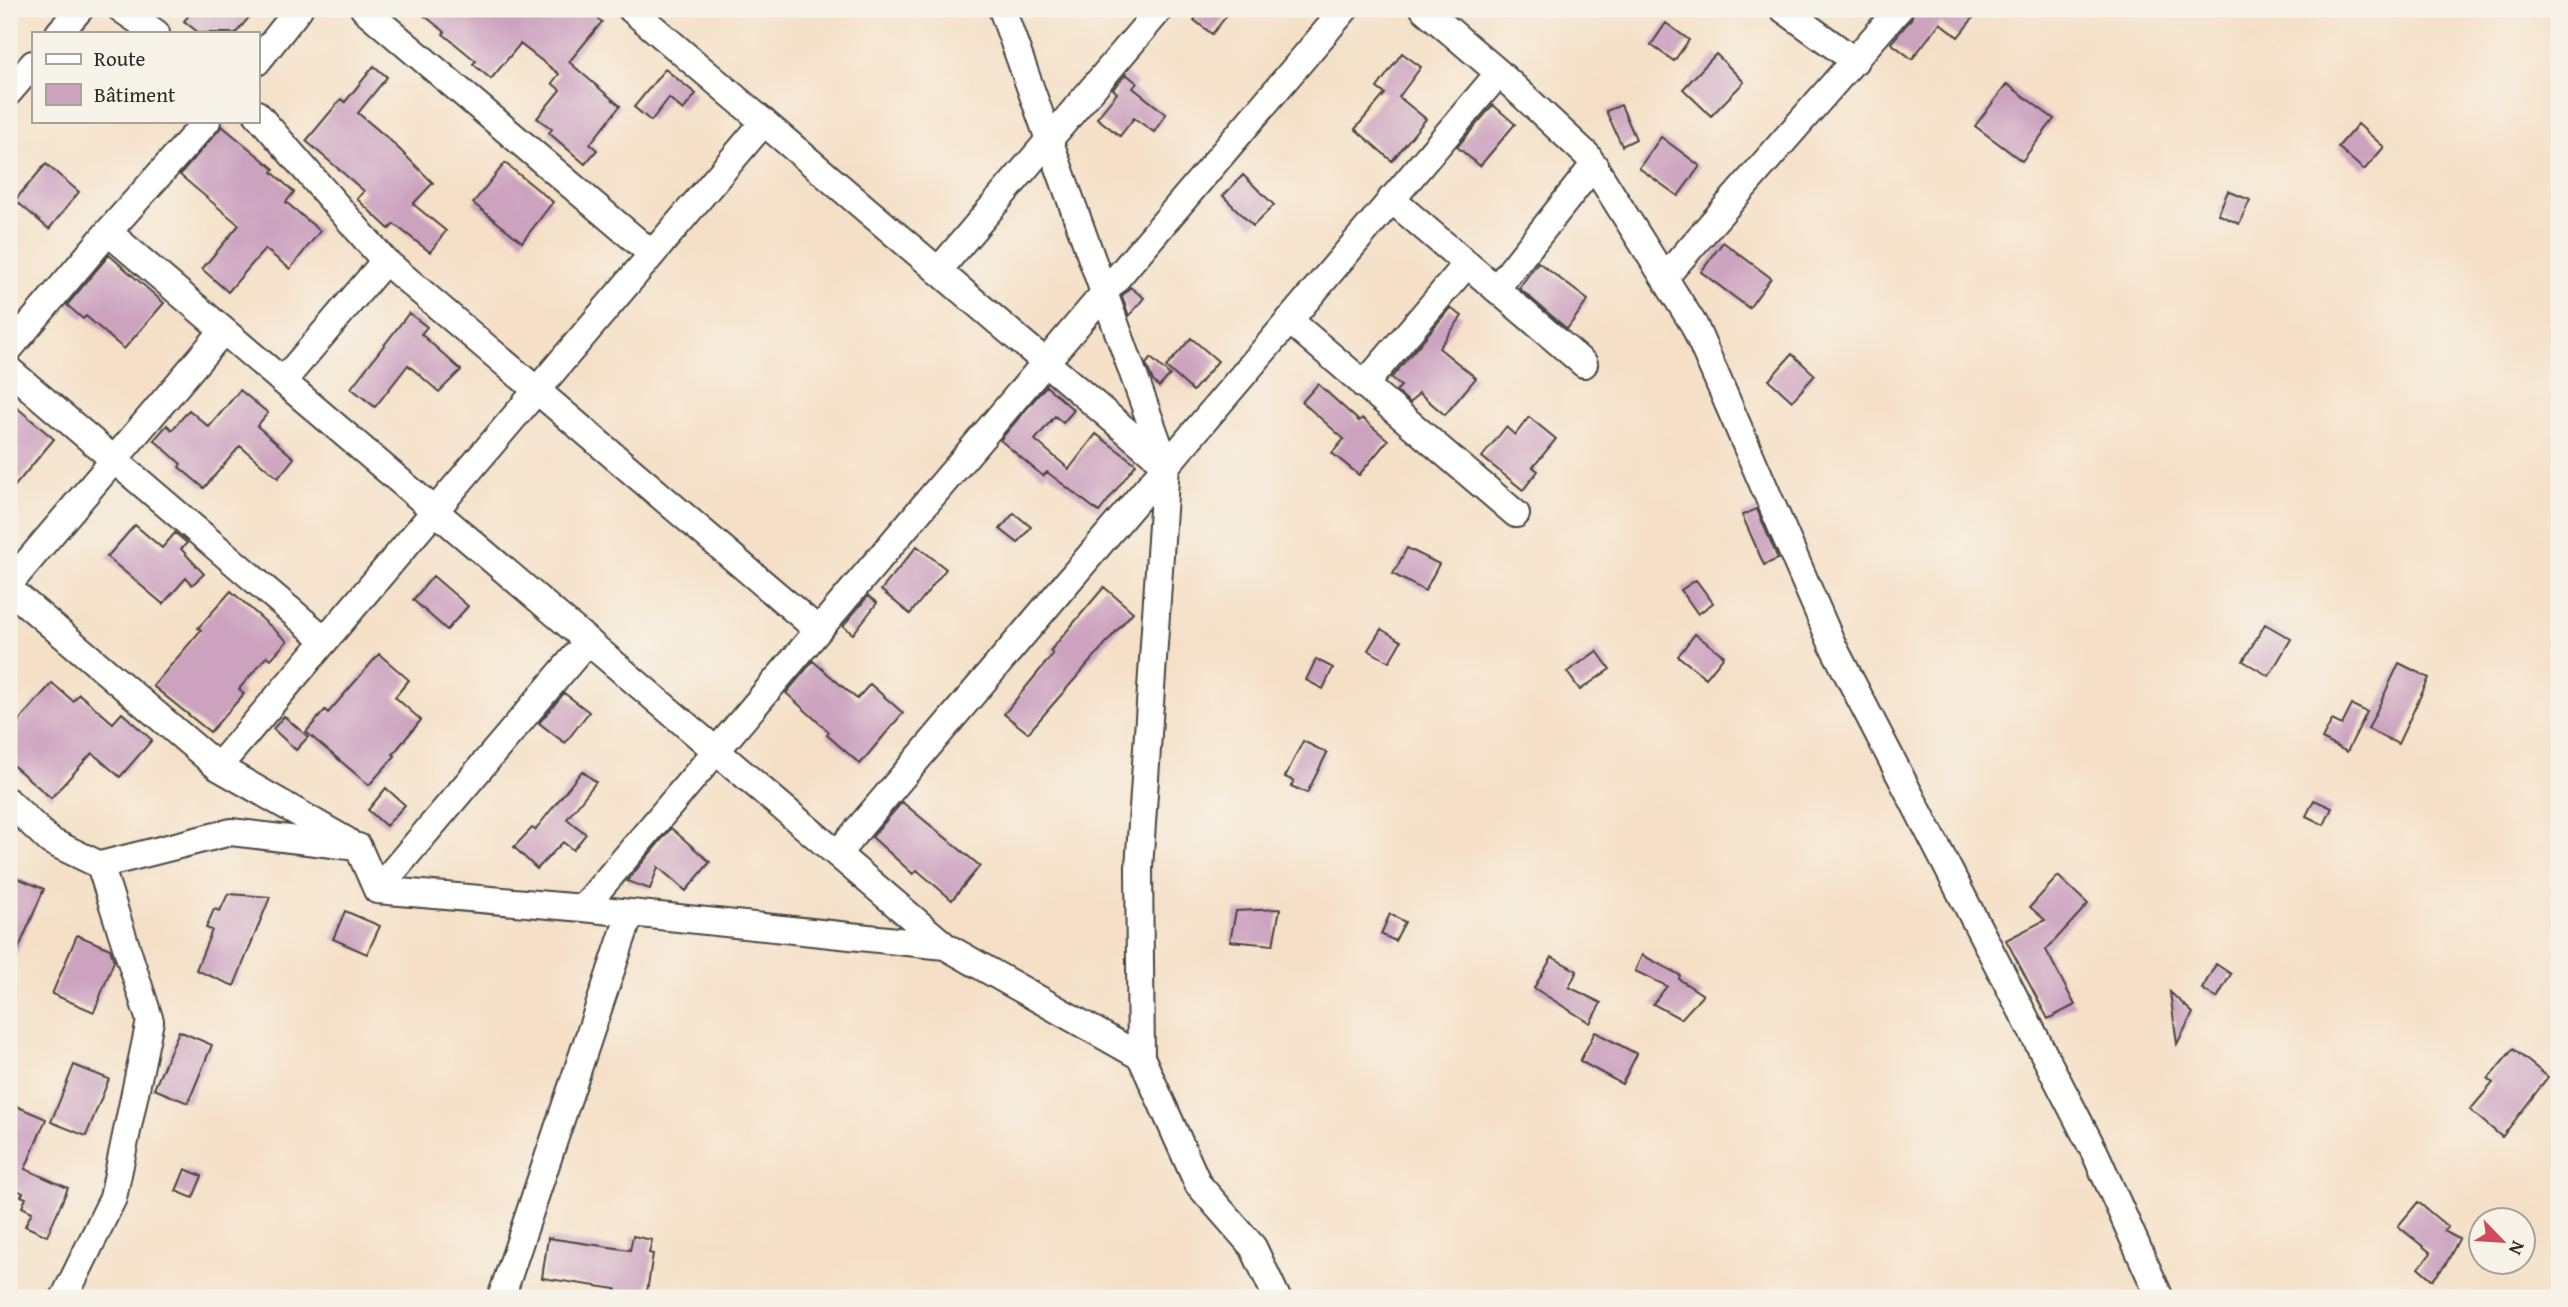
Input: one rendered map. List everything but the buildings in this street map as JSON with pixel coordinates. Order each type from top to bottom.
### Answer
[{"type":"street","points":[[60,32],[80,9]]},
{"type":"street","points":[[121,9],[155,32]]},
{"type":"street","points":[[259,59],[299,9]]},
{"type":"street","points":[[364,9],[652,254]]},
{"type":"street","points":[[631,9],[1166,465]]},
{"type":"street","points":[[1002,9],[1166,465],[1139,868],[1141,1057],[1198,1184],[1253,1247],[1277,1298]]},
{"type":"street","points":[[938,271],[1160,9]]},
{"type":"street","points":[[583,908],[1345,9]]},
{"type":"street","points":[[1424,9],[1499,73],[1587,155],[1694,325],[1833,646],[2096,1155],[2160,1298]]},
{"type":"street","points":[[1783,9],[1855,61]]},
{"type":"street","points":[[1665,277],[1899,9]]},
{"type":"street","points":[[9,92],[32,65]]},
{"type":"street","points":[[837,854],[1499,73]]},
{"type":"street","points":[[259,116],[385,261],[818,630]]},
{"type":"street","points":[[9,349],[206,122]]},
{"type":"street","points":[[218,767],[764,122]]},
{"type":"street","points":[[1496,289],[1594,165]]},
{"type":"street","points":[[1391,200],[1584,364]]},
{"type":"street","points":[[108,232],[945,946],[1141,1057]]},
{"type":"street","points":[[283,381],[385,261]]},
{"type":"street","points":[[1364,385],[1467,264]]},
{"type":"street","points":[[1289,320],[1516,514]]},
{"type":"street","points":[[223,331],[9,587],[218,767],[358,848],[377,890]]},
{"type":"street","points":[[9,370],[326,640]]},
{"type":"street","points":[[377,890],[588,641]]},
{"type":"street","points":[[9,802],[50,841],[100,865],[231,832],[358,848]]},
{"type":"street","points":[[64,1298],[113,1198],[150,1021],[100,865]]},
{"type":"street","points":[[377,890],[583,908],[945,946]]},
{"type":"street","points":[[501,1298],[630,914]]}]
